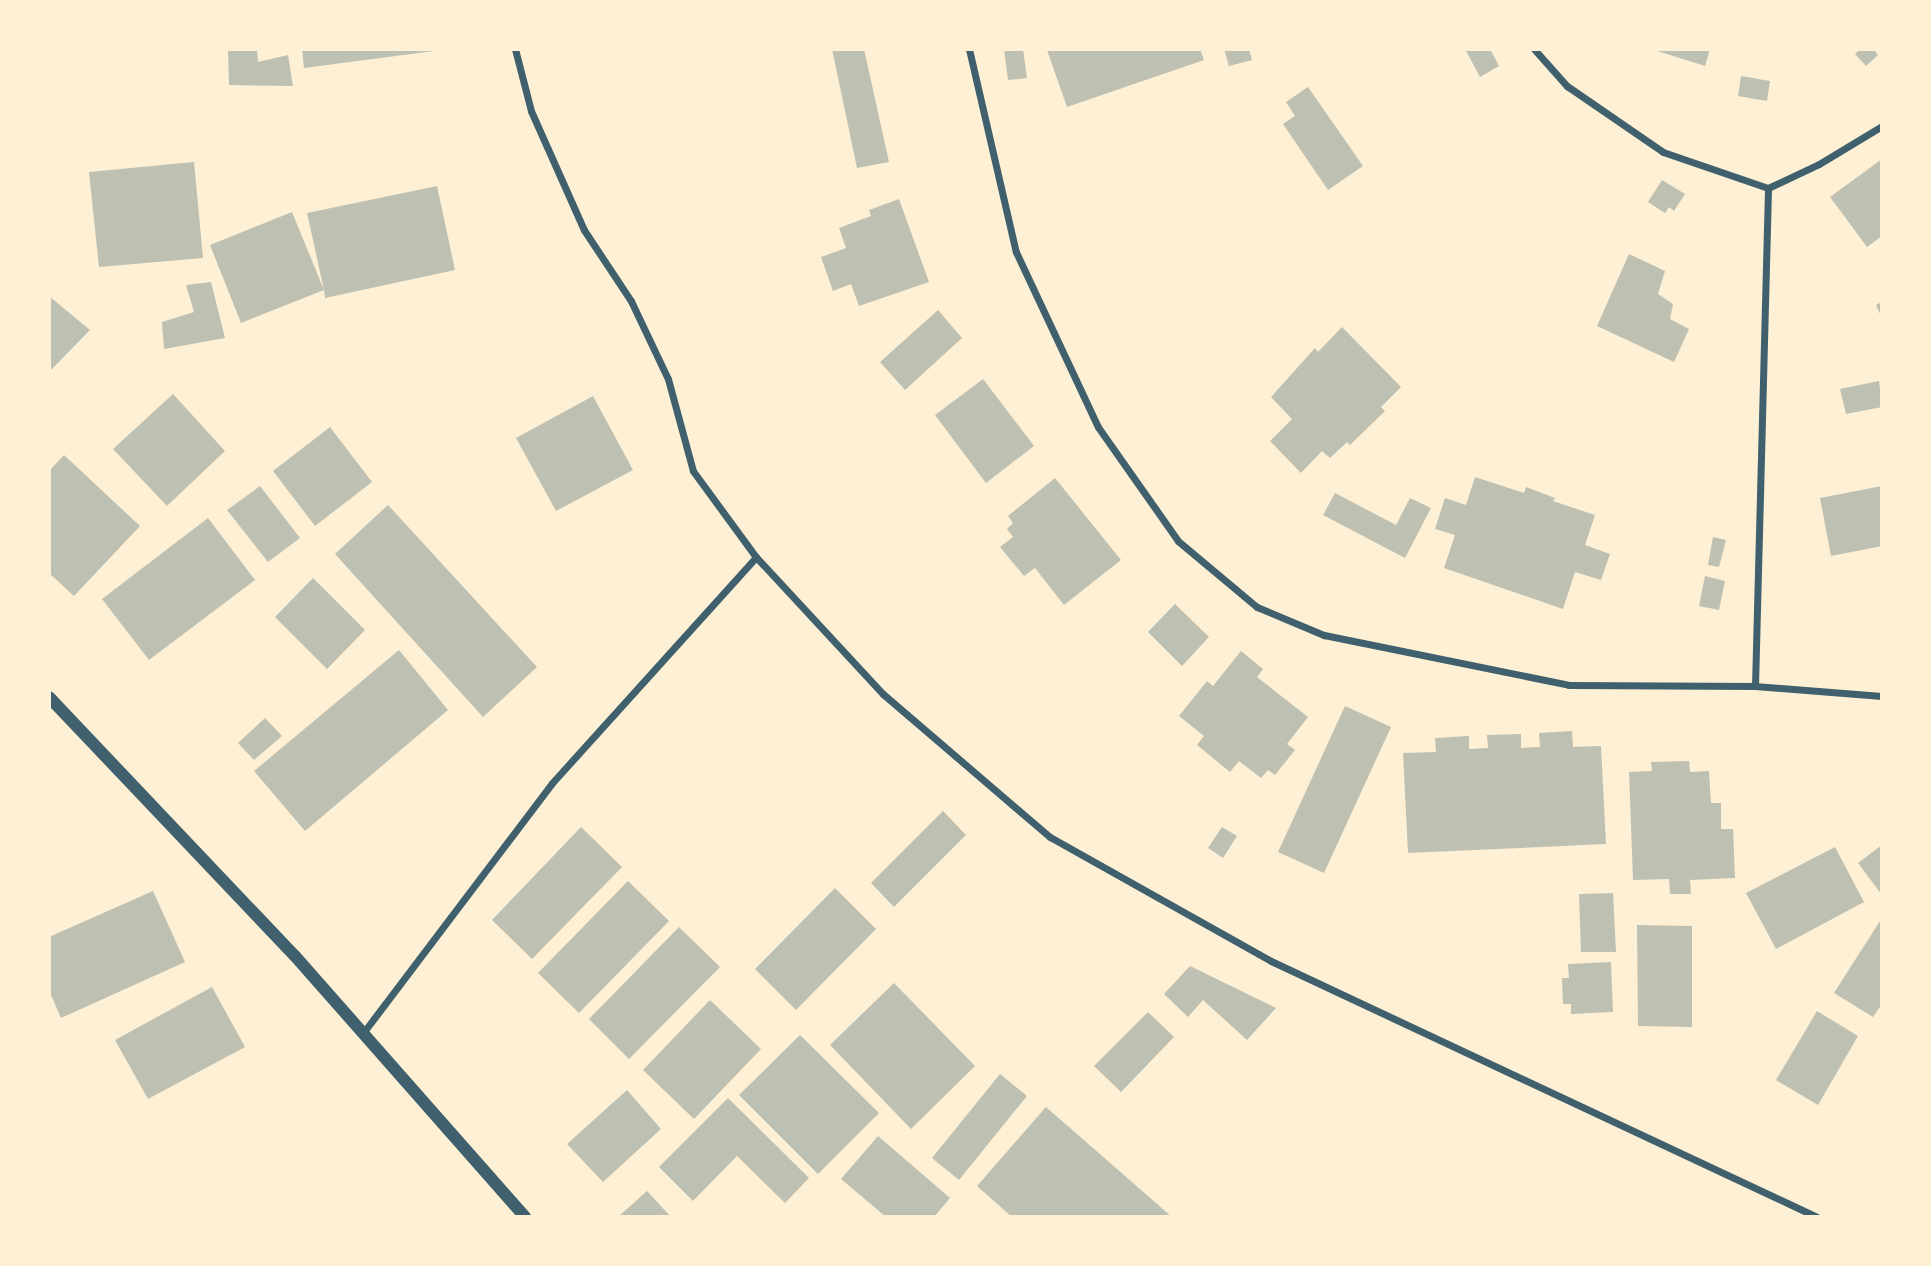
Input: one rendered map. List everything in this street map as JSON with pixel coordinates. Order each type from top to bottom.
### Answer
[{"type":"street","points":[[515,49],[531,111],[584,230],[631,301],[668,379],[693,471],[756,557],[883,694],[1050,837],[1271,961],[1817,1217]]},
{"type":"street","points":[[969,49],[1016,253],[1098,427],[1178,541],[1257,607],[1324,635],[1569,685],[1755,686],[1882,696]]},
{"type":"street","points":[[1534,49],[1567,86],[1662,152],[1768,188],[1819,164],[1882,126]]},
{"type":"street","points":[[1755,686],[1768,188]]},
{"type":"street","points":[[363,1033],[552,783],[756,557]]},
{"type":"street","points":[[49,697],[295,956],[525,1217]]},
{"type":"building","points":[[228,49],[257,49],[258,62],[288,55],[293,86],[229,85]]},
{"type":"building","points":[[302,49],[434,49],[434,51],[304,68]]},
{"type":"building","points":[[832,49],[864,49],[889,162],[857,168]]},
{"type":"building","points":[[1004,49],[1023,49],[1027,78],[1008,80]]},
{"type":"building","points":[[1200,49],[1204,60],[1067,107],[1047,50]]},
{"type":"building","points":[[1224,49],[1249,49],[1252,60],[1229,66]]},
{"type":"building","points":[[1465,49],[1490,49],[1499,66],[1480,77]]},
{"type":"building","points":[[1651,49],[1710,49],[1705,66]]},
{"type":"building","points":[[1860,49],[1873,49],[1878,55],[1866,66],[1855,54]]},
{"type":"building","points":[[1741,76],[1770,81],[1767,101],[1738,96]]},
{"type":"building","points":[[1308,87],[1363,166],[1328,190],[1283,124],[1295,116],[1286,102]]},
{"type":"building","points":[[1882,159],[1882,236],[1867,247],[1830,197]]},
{"type":"building","points":[[194,162],[203,258],[99,267],[89,172]]},
{"type":"building","points":[[1662,180],[1685,194],[1674,211],[1669,207],[1665,213],[1648,202]]},
{"type":"building","points":[[437,186],[455,270],[325,298],[307,213]]},
{"type":"building","points":[[899,199],[929,282],[859,306],[851,284],[833,291],[821,257],[846,248],[839,228],[871,216],[869,210]]},
{"type":"building","points":[[292,212],[324,290],[241,323],[210,245]]},
{"type":"building","points":[[1629,254],[1665,271],[1658,294],[1673,304],[1670,319],[1689,329],[1674,362],[1597,326]]},
{"type":"building","points":[[211,282],[225,338],[164,349],[162,322],[194,312],[186,285]]},
{"type":"building","points":[[49,296],[90,330],[49,372]]},
{"type":"building","points":[[1882,302],[1882,318],[1876,305]]},
{"type":"building","points":[[938,310],[962,338],[905,390],[880,362]]},
{"type":"building","points":[[1342,327],[1401,387],[1381,407],[1385,411],[1350,445],[1347,442],[1330,458],[1322,451],[1301,473],[1270,441],[1292,419],[1271,397],[1315,348],[1318,352]]},
{"type":"building","points":[[983,379],[1034,446],[986,483],[935,415]]},
{"type":"building","points":[[1879,381],[1882,407],[1846,414],[1840,389]]},
{"type":"building","points":[[173,394],[225,451],[167,506],[113,449]]},
{"type":"building","points":[[593,396],[633,470],[556,511],[516,438]]},
{"type":"building","points":[[330,427],[372,482],[315,526],[273,471]]},
{"type":"building","points":[[64,455],[140,526],[74,596],[49,573],[49,471]]},
{"type":"building","points":[[1475,477],[1524,493],[1526,487],[1555,498],[1553,501],[1595,515],[1585,545],[1610,554],[1601,580],[1575,572],[1563,609],[1444,568],[1455,535],[1435,529],[1445,498],[1466,505]]},
{"type":"building","points":[[1055,478],[1121,560],[1064,605],[1035,568],[1024,576],[1000,547],[1013,537],[1007,529],[1013,523],[1008,516]]},
{"type":"building","points":[[260,486],[300,538],[268,562],[227,510]]},
{"type":"building","points":[[1882,486],[1882,546],[1831,556],[1820,498]]},
{"type":"building","points":[[1335,493],[1396,525],[1410,498],[1431,508],[1405,558],[1323,515]]},
{"type":"building","points":[[388,505],[537,667],[483,717],[335,554]]},
{"type":"building","points":[[208,518],[255,580],[149,660],[102,599]]},
{"type":"building","points":[[1713,537],[1726,540],[1719,567],[1708,565]]},
{"type":"building","points":[[1705,576],[1725,581],[1719,610],[1699,606]]},
{"type":"building","points":[[313,578],[365,630],[327,669],[275,617]]},
{"type":"building","points":[[1175,604],[1209,637],[1182,666],[1148,632]]},
{"type":"building","points":[[399,650],[448,710],[305,831],[254,771]]},
{"type":"building","points":[[1241,651],[1263,669],[1257,677],[1308,717],[1287,744],[1295,750],[1275,775],[1268,770],[1261,778],[1239,761],[1230,772],[1197,745],[1204,736],[1179,716],[1207,681],[1213,686]]},
{"type":"building","points":[[1345,706],[1391,727],[1324,873],[1278,852]]},
{"type":"building","points":[[265,718],[282,736],[254,760],[238,743]]},
{"type":"building","points":[[1572,731],[1573,747],[1601,746],[1606,844],[1408,853],[1403,753],[1436,752],[1435,738],[1469,736],[1469,749],[1488,748],[1487,735],[1521,734],[1521,748],[1540,747],[1539,733]]},
{"type":"building","points":[[1689,761],[1690,772],[1709,771],[1711,803],[1721,803],[1721,829],[1733,829],[1735,878],[1690,880],[1691,894],[1670,894],[1669,879],[1633,880],[1629,772],[1652,771],[1651,762]]},
{"type":"building","points":[[943,811],[966,835],[894,907],[871,883]]},
{"type":"building","points":[[581,827],[622,867],[532,959],[492,920]]},
{"type":"building","points":[[1222,827],[1237,836],[1223,858],[1208,848]]},
{"type":"building","points":[[1882,845],[1882,895],[1858,863]]},
{"type":"building","points":[[1835,847],[1864,902],[1776,949],[1746,893]]},
{"type":"building","points":[[628,881],[669,921],[579,1013],[538,973]]},
{"type":"building","points":[[835,888],[876,929],[796,1010],[755,969]]},
{"type":"building","points":[[153,891],[185,962],[61,1018],[49,990],[49,937]]},
{"type":"building","points":[[1613,893],[1616,952],[1581,952],[1579,894]]},
{"type":"building","points":[[1880,921],[1882,1004],[1873,1017],[1834,993]]},
{"type":"building","points":[[1637,925],[1692,926],[1692,1027],[1638,1026]]},
{"type":"building","points":[[679,927],[720,967],[629,1059],[589,1019]]},
{"type":"building","points":[[1611,962],[1613,1012],[1571,1014],[1571,1004],[1563,1004],[1562,978],[1569,978],[1568,964]]},
{"type":"building","points":[[1190,966],[1276,1008],[1247,1040],[1203,1000],[1188,1017],[1164,994]]},
{"type":"building","points":[[894,983],[975,1066],[911,1129],[830,1045]]},
{"type":"building","points":[[212,987],[245,1047],[148,1099],[115,1040]]},
{"type":"building","points":[[710,1000],[761,1049],[694,1119],[643,1070]]},
{"type":"building","points":[[1817,1011],[1858,1036],[1818,1105],[1776,1080]]},
{"type":"building","points":[[1148,1012],[1174,1037],[1121,1092],[1094,1066]]},
{"type":"building","points":[[800,1035],[879,1113],[818,1174],[739,1095]]},
{"type":"building","points":[[1000,1074],[1027,1096],[959,1180],[932,1158]]},
{"type":"building","points":[[627,1090],[661,1129],[603,1182],[567,1144]]},
{"type":"building","points":[[728,1098],[809,1178],[785,1203],[737,1156],[693,1201],[659,1167]]},
{"type":"building","points":[[1046,1107],[1172,1217],[1012,1217],[977,1186]]},
{"type":"building","points":[[878,1136],[950,1198],[934,1217],[886,1217],[841,1179]]},
{"type":"building","points":[[647,1191],[671,1217],[618,1217]]}]
